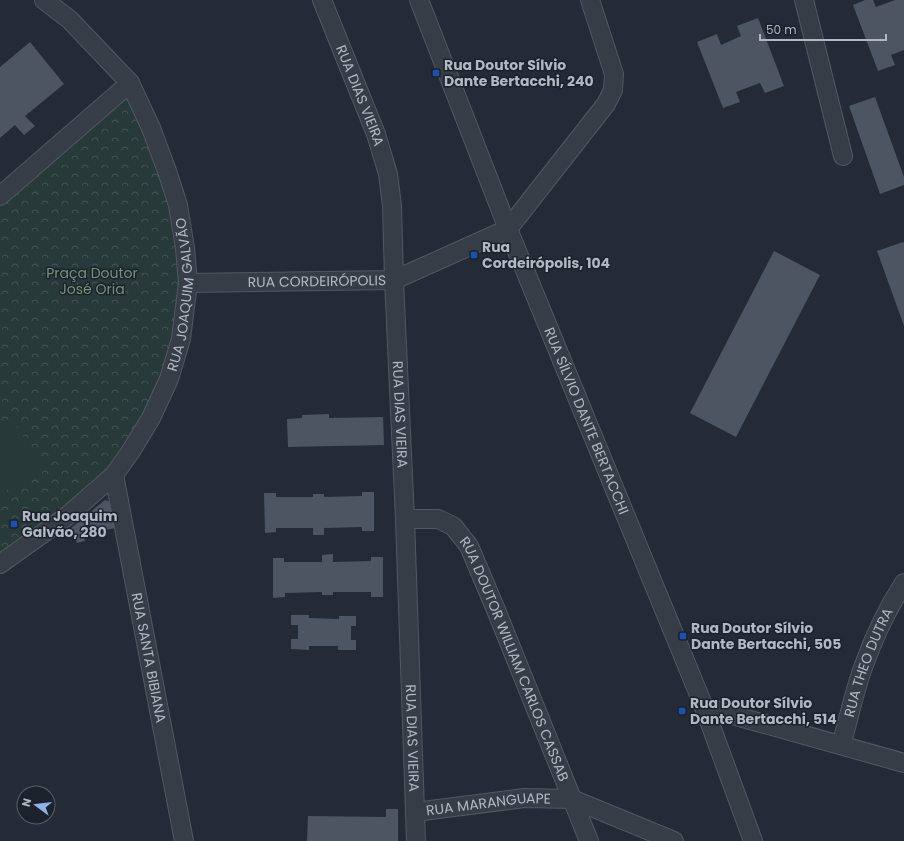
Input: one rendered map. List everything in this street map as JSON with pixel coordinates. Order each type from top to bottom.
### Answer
[{"type":"street","name":"RUA JOAQUIM GALVÃO","points":[[0,564],[66,517],[114,475],[131,451],[151,418],[169,379],[181,339],[188,283],[185,248],[178,205],[151,128],[130,83],[70,20],[44,0]]},
{"type":"street","name":"RUA DIAS VIEIRA","points":[[322,0],[376,134],[388,174],[392,206],[416,841]]},
{"type":"street","name":"RUA SÍLVIO DANTE BERTACCHI","points":[[419,0],[508,230],[704,707],[753,841]]},
{"type":"street","points":[[508,230],[606,104],[613,90],[614,74],[590,0]]},
{"type":"street","points":[[804,0],[843,156]]},
{"type":"street","points":[[0,196],[130,83]]},
{"type":"street","name":"RUA CORDEIRÓPOLIS","points":[[188,283],[394,280],[508,230]]},
{"type":"street","name":"RUA SANTA BIBIANA","points":[[114,475],[184,841]]},
{"type":"street","name":"RUA DOUTOR WILLIAM CARLOS CASSAB","points":[[405,519],[438,519],[453,526],[469,546],[589,841]]},
{"type":"street","name":"RUA THEO DUTRA","points":[[841,745],[863,666],[887,612],[904,583]]},
{"type":"street","points":[[704,707],[904,763]]},
{"type":"street","name":"RUA MARANGUAPE","points":[[415,812],[524,798],[572,799],[674,841]]},
{"type":"green space","name":"Praça Doutor José Oria","points":[[128,84],[177,207],[186,283],[162,393],[113,472],[0,552],[0,197]]},
{"type":"green space","points":[[15,424],[44,465],[0,495],[0,435]]},
{"type":"building","points":[[865,0],[873,0],[876,7],[895,0],[904,0],[904,50],[891,55],[895,65],[878,71],[853,5]]},
{"type":"building","points":[[758,18],[784,86],[765,93],[760,83],[736,92],[740,102],[723,108],[697,42],[717,34],[721,45],[741,36],[737,26]]},
{"type":"building","points":[[30,42],[64,84],[25,116],[35,126],[24,135],[15,125],[0,138],[0,67]]},
{"type":"building","points":[[875,97],[904,177],[904,185],[880,194],[849,106]]},
{"type":"building","points":[[903,242],[904,243],[904,326],[877,251]]},
{"type":"building","points":[[774,251],[820,275],[736,437],[690,413]]},
{"type":"building","points":[[329,414],[329,418],[383,417],[384,445],[288,447],[287,419],[302,418],[302,415]]},
{"type":"building","points":[[362,492],[374,492],[374,531],[362,531],[362,527],[324,528],[324,535],[313,535],[313,528],[276,528],[276,532],[265,533],[264,493],[276,493],[276,497],[313,497],[313,494],[324,494],[324,497],[362,496]]},
{"type":"building","points":[[105,500],[111,502],[116,528],[83,534],[85,541],[77,543],[71,528]]},
{"type":"building","points":[[333,554],[333,562],[371,561],[371,557],[383,557],[383,597],[371,597],[371,592],[333,592],[333,595],[322,595],[322,592],[285,593],[285,597],[273,598],[273,558],[284,558],[284,562],[322,562],[322,555]]},
{"type":"building","points":[[291,615],[309,615],[309,618],[339,619],[339,616],[356,616],[356,626],[351,626],[351,640],[356,640],[356,650],[338,650],[338,646],[309,646],[309,650],[291,649],[291,639],[298,639],[298,625],[291,625]]},
{"type":"building","points":[[386,809],[398,809],[398,841],[307,841],[308,816],[386,817]]},
{"type":"place","name":"Rua Doutor Sílvio Dante Bertacchi, 240","points":[[436,73]]},
{"type":"place","name":"Rua Cordeirópolis, 104","points":[[474,255]]},
{"type":"place","name":"Rua Joaquim Galvão, 280","points":[[14,524]]},
{"type":"place","name":"Rua Doutor Sílvio Dante Bertacchi, 505","points":[[683,636]]},
{"type":"place","name":"Rua Doutor Sílvio Dante Bertacchi, 514","points":[[682,711]]}]
